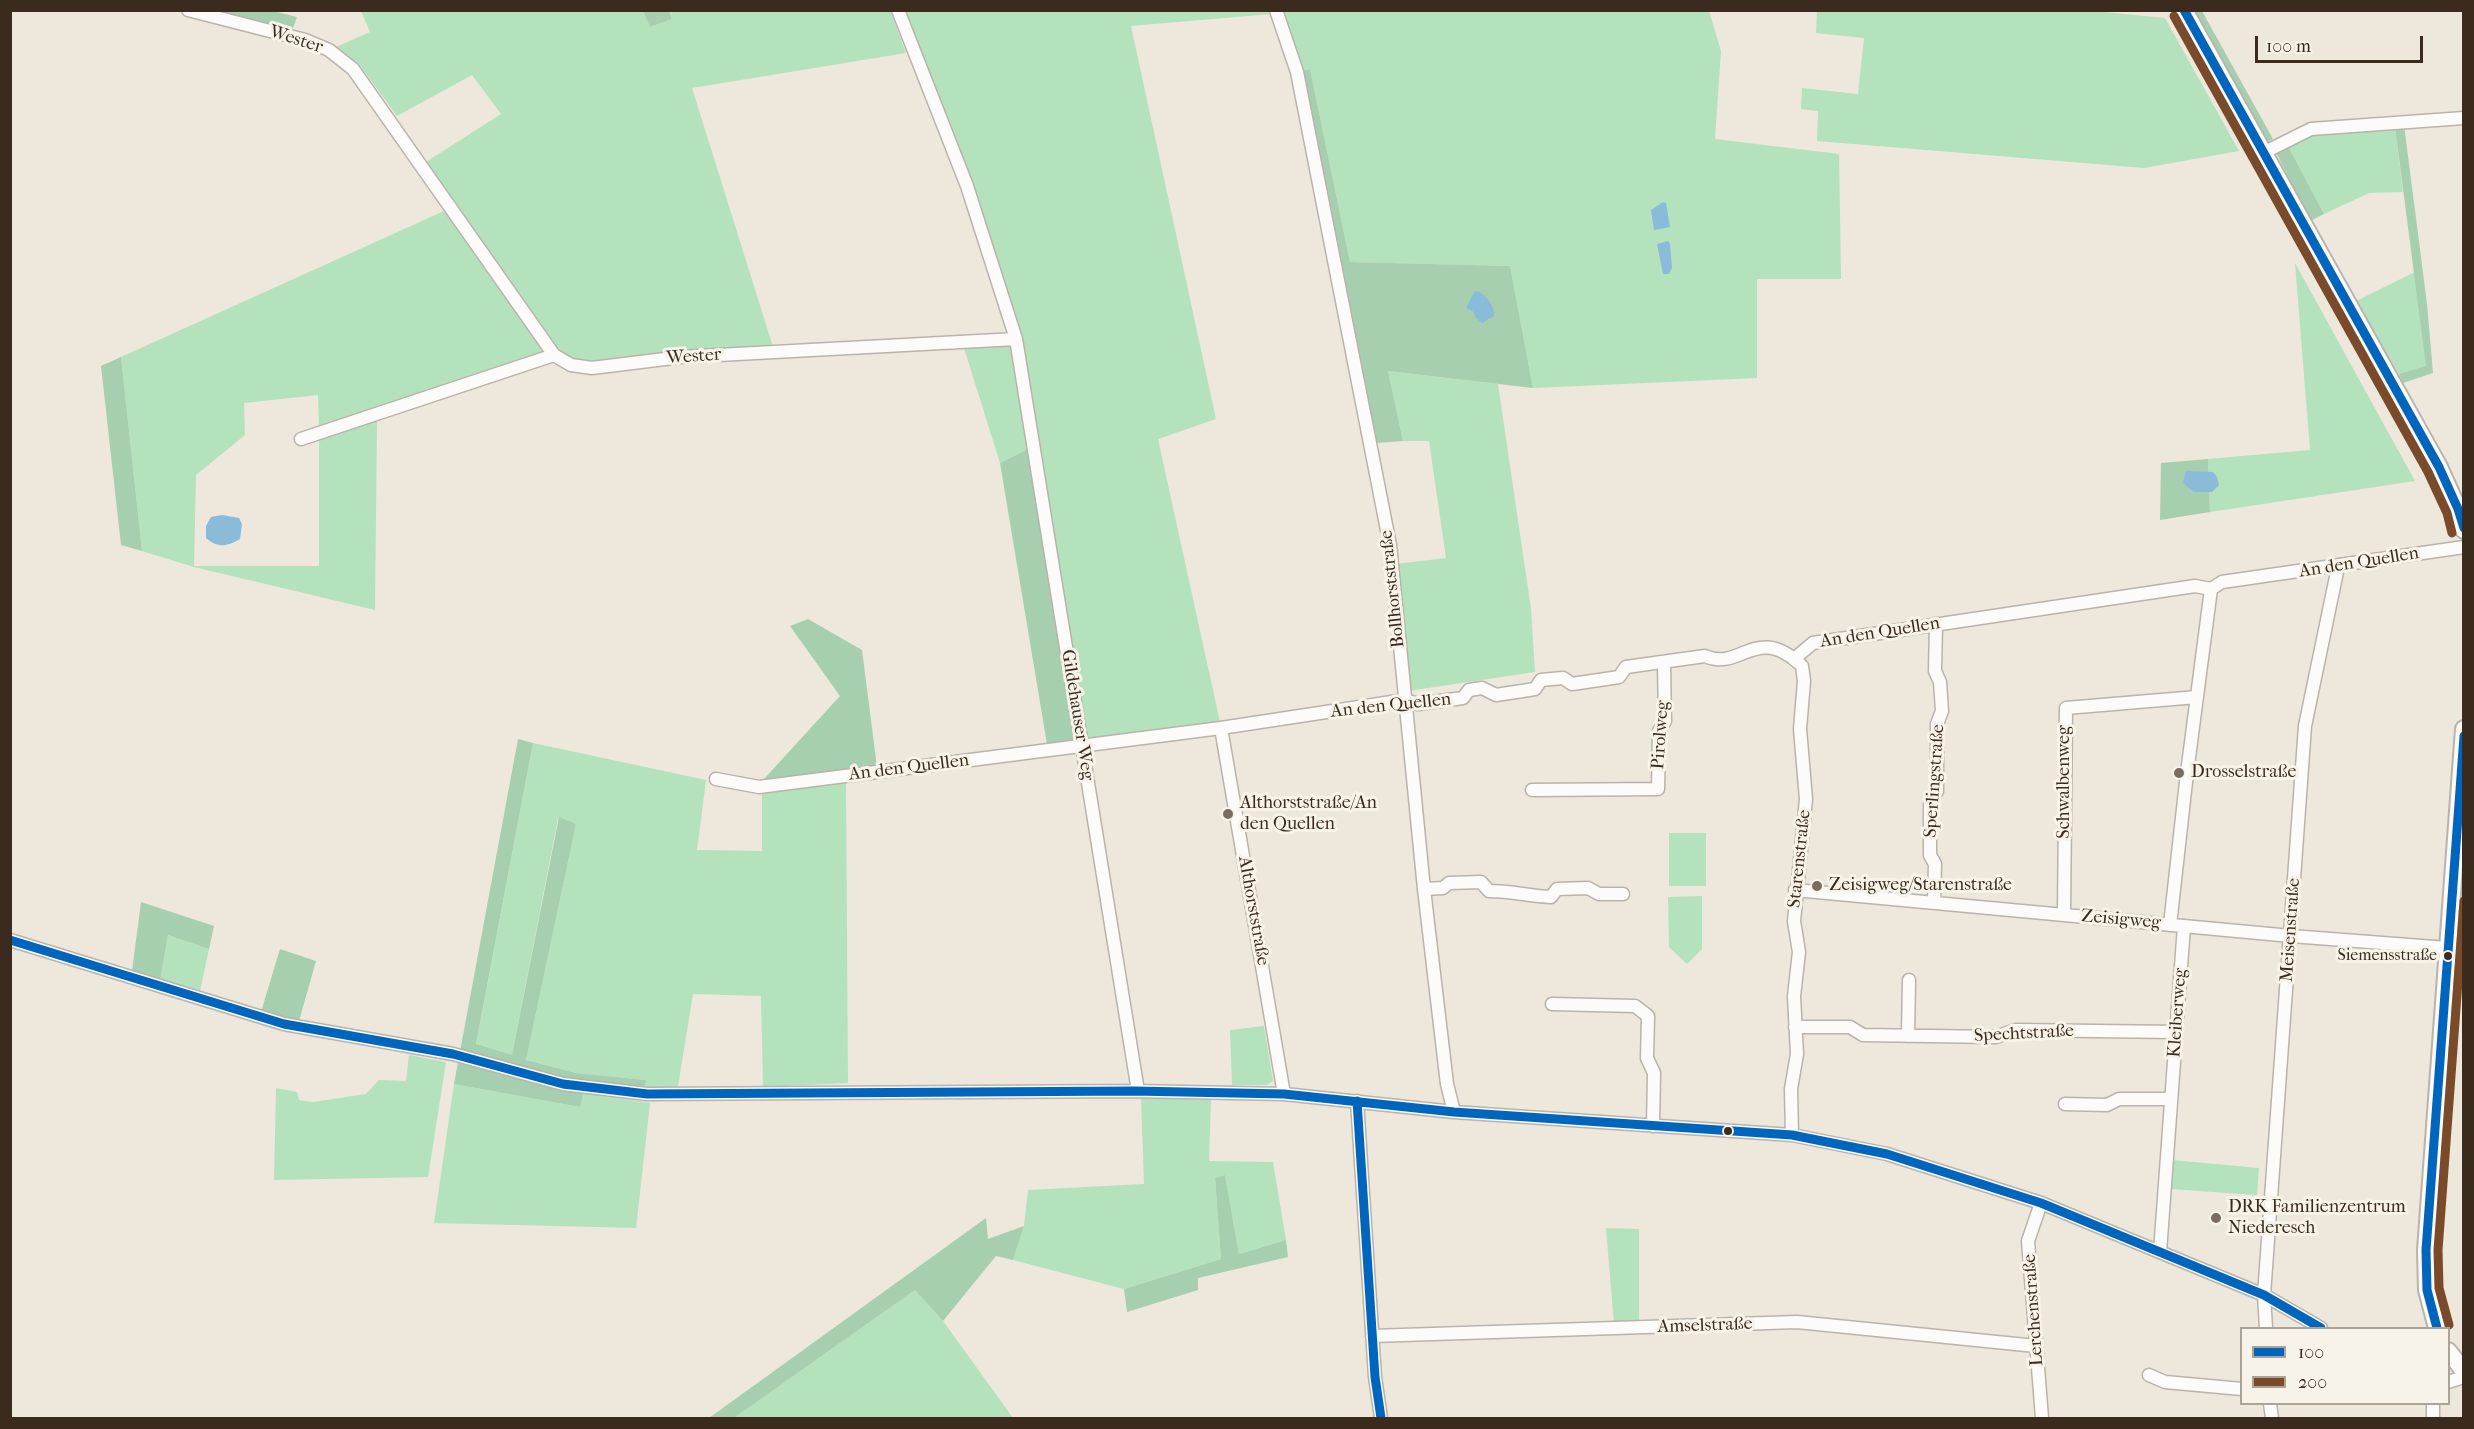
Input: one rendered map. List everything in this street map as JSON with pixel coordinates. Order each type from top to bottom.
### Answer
[{"type":"main road","points":[[2184,10],[2439,467],[2458,509],[2463,530]]},
{"type":"main road","points":[[2436,1327],[2427,1290],[2426,1250],[2448,948],[2460,835],[2463,729]]},
{"type":"main road","points":[[2450,1354],[2463,1371]]},
{"type":"street","name":"Wester","points":[[188,10],[305,40],[329,50],[353,69],[554,355],[571,366],[592,368],[681,357],[1016,339]]},
{"type":"street","points":[[898,10],[968,186],[1016,339]]},
{"type":"street","name":"Bollhorststraße","points":[[1276,10],[1297,72],[1390,545],[1424,889],[1447,1084],[1454,1112]]},
{"type":"street","points":[[2263,153],[2311,129],[2463,118]]},
{"type":"street","name":"Gildehauser Weg","points":[[1016,339],[1138,1091]]},
{"type":"street","points":[[301,439],[554,355]]},
{"type":"street","name":"An den Quellen","points":[[716,779],[759,787],[1221,728],[1405,700],[1418,704],[1463,698],[1469,690],[1482,688],[1496,695],[1535,689],[1542,680],[1563,678],[1572,684],[1619,677],[1626,667],[1705,656],[1716,661],[1738,656],[1747,649],[1764,647],[1779,649],[1795,658],[1814,643],[2195,586],[2211,589],[2222,582],[2338,567],[2463,547]]},
{"type":"street","name":"Meisenstraße","points":[[2266,1327],[2264,1295],[2305,726],[2338,567]]},
{"type":"street","points":[[2170,925],[2196,697],[2211,589]]},
{"type":"street","name":"Sperlingstraße","points":[[1934,902],[1935,864],[1930,855],[1930,805],[1937,791],[1937,724],[1942,711],[1940,682],[1935,671],[1935,624]]},
{"type":"street","name":"Starenstraße","points":[[1792,1135],[1791,1089],[1797,1054],[1794,996],[1800,952],[1794,921],[1797,904],[1795,890],[1806,799],[1800,729],[1804,681],[1802,666],[1795,658]]},
{"type":"street","name":"Pirolweg","points":[[1532,790],[1658,789],[1659,731],[1665,721],[1664,663]]},
{"type":"street","name":"Schwalbenweg","points":[[2064,915],[2066,708],[2196,697]]},
{"type":"street","name":"Althorststraße","points":[[1221,728],[1284,1094]]},
{"type":"street","points":[[1424,889],[1443,888],[1449,883],[1481,882],[1489,891],[1518,891],[1524,896],[1551,897],[1557,890],[1588,888],[1599,894],[1623,894]]},
{"type":"street","name":"Zeisigweg","points":[[1795,890],[2291,936],[2448,948]]},
{"type":"street","name":"Kleiberweg","points":[[2160,1252],[2184,926]]},
{"type":"street","points":[[10,940],[284,1024],[453,1054],[563,1084],[647,1094],[1138,1091],[1284,1094],[1454,1112],[1792,1135],[1887,1154],[2041,1203],[2264,1295],[2318,1327]]},
{"type":"street","points":[[1908,1035],[1909,980]]},
{"type":"street","points":[[1552,1004],[1635,1005],[1648,1016],[1647,1058],[1654,1073],[1653,1126]]},
{"type":"street","name":"Spechtstraße","points":[[1796,1027],[1850,1027],[1863,1035],[1996,1037],[2015,1030],[2176,1032]]},
{"type":"street","points":[[2065,1104],[2107,1105],[2119,1099],[2171,1100]]},
{"type":"street","points":[[1357,1101],[1375,1377],[1382,1419]]},
{"type":"street","name":"Lerchenstraße","points":[[2041,1203],[2028,1241],[2042,1419]]},
{"type":"street","name":"Amselstraße","points":[[1372,1336],[1797,1322],[2036,1346]]},
{"type":"street","points":[[2149,1375],[2165,1382],[2240,1389]]},
{"type":"green space","points":[[269,10],[297,17],[292,31],[225,15],[226,11]]},
{"type":"green space","points":[[890,10],[906,53],[692,88],[773,347],[596,363],[573,360],[559,350],[426,162],[501,114],[472,75],[397,116],[358,63],[336,47],[370,32],[361,11],[643,11],[650,27],[672,19],[669,11]]},
{"type":"green space","points":[[2083,10],[2165,18],[2239,151],[2144,168],[1817,141],[1818,111],[1801,109],[1802,88],[1858,94],[1864,38],[1816,33],[1817,11]]},
{"type":"green space","points":[[643,11],[669,11],[672,19],[650,27]]},
{"type":"green space","points":[[905,11],[1271,11],[1272,14],[1131,26],[1216,419],[1158,439],[1220,722],[1086,740],[1019,334],[972,181]]},
{"type":"green space","points":[[1282,11],[1709,11],[1721,51],[1715,139],[1839,154],[1841,279],[1757,279],[1757,378],[1533,388],[1510,266],[1350,262],[1310,69],[1302,71]]},
{"type":"green space","points":[[2193,11],[2202,11],[2273,139],[2267,142]]},
{"type":"green space","points":[[1310,69],[1350,262],[1510,266],[1533,388],[1388,371],[1403,441],[1376,443],[1297,72]]},
{"type":"green space","points":[[2404,125],[2427,304],[2433,373],[2403,383],[2399,374],[2426,366],[2395,127]]},
{"type":"green space","points":[[2395,127],[2403,192],[2369,193],[2324,214],[2288,146],[2313,134]]},
{"type":"green space","points":[[2288,146],[2324,214],[2310,221],[2276,152]]},
{"type":"green space","points":[[444,211],[546,353],[319,428],[318,395],[244,403],[245,435],[196,475],[194,566],[319,566],[319,439],[377,420],[375,610],[194,567],[142,551],[121,357]]},
{"type":"green space","points":[[2295,263],[2415,481],[2210,512],[2208,459],[2310,450]]},
{"type":"green space","points":[[2415,272],[2427,367],[2399,374],[2356,301]]},
{"type":"green space","points":[[1011,344],[1028,449],[1000,463],[964,348]]},
{"type":"green space","points":[[121,357],[142,551],[121,545],[101,366]]},
{"type":"green space","points":[[1388,371],[1498,384],[1531,609],[1535,672],[1408,691],[1396,564],[1446,558],[1429,441],[1403,441]]},
{"type":"green space","points":[[1028,449],[1077,740],[1047,744],[1000,463]]},
{"type":"green space","points":[[2208,459],[2210,512],[2160,520],[2161,463]]},
{"type":"green space","points":[[808,619],[862,650],[877,767],[764,779],[840,696],[790,626]]},
{"type":"green space","points":[[518,739],[533,743],[476,1044],[512,1055],[559,817],[576,824],[526,1060],[576,1073],[646,1080],[644,1089],[586,1082],[580,1107],[454,1084]]},
{"type":"green space","points":[[533,743],[706,780],[697,850],[762,851],[762,792],[846,783],[848,1083],[763,1087],[761,996],[693,994],[678,1086],[644,1089],[645,1080],[576,1073],[526,1060],[576,824],[558,818],[512,1055],[476,1045]]},
{"type":"green space","points":[[1669,833],[1706,833],[1706,886],[1669,886]]},
{"type":"green space","points":[[1702,896],[1702,949],[1687,964],[1669,947],[1668,897]]},
{"type":"green space","points":[[141,902],[214,926],[209,949],[168,935],[160,981],[132,971]]},
{"type":"green space","points":[[168,935],[209,949],[200,991],[160,981]]},
{"type":"green space","points":[[280,949],[316,961],[299,1021],[285,1020],[261,1012]]},
{"type":"green space","points":[[1264,1026],[1273,1081],[1267,1085],[1232,1085],[1230,1030]]},
{"type":"green space","points":[[409,1055],[446,1062],[428,1177],[274,1180],[276,1088],[297,1092],[299,1100],[313,1102],[366,1094],[379,1080],[406,1081]]},
{"type":"green space","points":[[454,1084],[580,1107],[582,1093],[650,1103],[636,1228],[434,1223]]},
{"type":"green space","points":[[1141,1098],[1211,1100],[1209,1161],[1273,1162],[1286,1240],[1239,1254],[1225,1175],[1215,1178],[1221,1259],[1124,1289],[1013,1260],[1024,1226],[1028,1190],[1144,1184]]},
{"type":"green space","points":[[2171,1160],[2259,1168],[2257,1195],[2170,1189]]},
{"type":"green space","points":[[1225,1175],[1239,1254],[1286,1240],[1288,1257],[1198,1278],[1198,1290],[1127,1312],[1124,1289],[1221,1259],[1215,1178]]},
{"type":"green space","points":[[986,1218],[988,1239],[1024,1226],[1013,1260],[996,1256],[943,1321],[915,1290],[734,1418],[709,1418]]},
{"type":"green space","points":[[1606,1228],[1639,1229],[1639,1323],[1614,1324]]},
{"type":"green space","points":[[915,1290],[943,1321],[1013,1418],[734,1418]]},
{"type":"water","points":[[1663,202],[1666,203],[1670,227],[1654,230],[1651,210]]},
{"type":"water","points":[[1668,241],[1672,268],[1669,274],[1663,274],[1657,244]]},
{"type":"water","points":[[1477,291],[1489,301],[1494,312],[1494,316],[1482,323],[1475,317],[1474,312],[1466,308],[1474,292]]},
{"type":"water","points":[[2186,471],[2213,472],[2219,485],[2212,492],[2194,492],[2183,483]]},
{"type":"water","points":[[222,515],[239,518],[242,524],[240,539],[230,544],[214,544],[206,538],[206,526],[211,517]]},
{"type":"transit line","name":"100","points":[[2184,10],[2439,467],[2464,528]]},
{"type":"transit line","name":"200","points":[[2174,16],[2428,472],[2447,513],[2452,533]]},
{"type":"transit line","name":"100","points":[[2437,1327],[2427,1290],[2426,1250],[2464,736]]},
{"type":"transit line","name":"200","points":[[2449,1325],[2439,1288],[2438,1250],[2464,901]]},
{"type":"transit line","name":"100","points":[[10,940],[284,1024],[453,1054],[563,1084],[647,1094],[1134,1091],[1284,1094],[1454,1112],[1792,1135],[1887,1154],[2041,1203],[2264,1295],[2319,1327]]},
{"type":"transit line","name":"100","points":[[1357,1101],[1375,1377],[1381,1418]]},
{"type":"place","name":"Drosselstraße","points":[[2179,773]]},
{"type":"place","name":"Althorststraße/An den Quellen","points":[[1228,814]]},
{"type":"place","name":"Zeisigweg/Starenstraße","points":[[1817,886]]},
{"type":"place","name":"Siemensstraße","points":[[2448,956]]},
{"type":"place","name":"DRK Familienzentrum Niederesch","points":[[2216,1218]]}]
